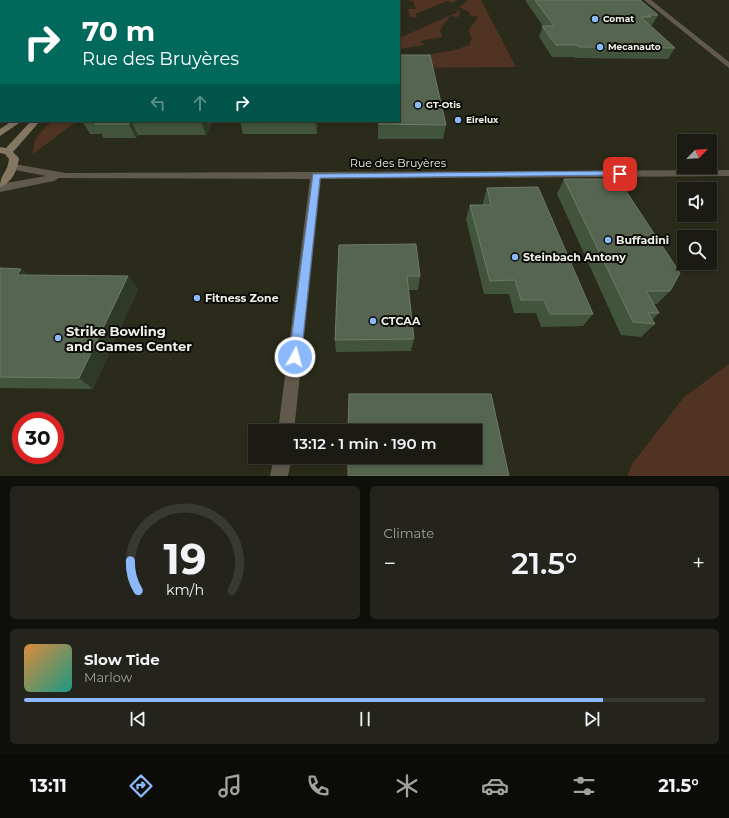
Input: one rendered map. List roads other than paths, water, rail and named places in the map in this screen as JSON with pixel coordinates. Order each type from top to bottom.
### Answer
[{"type":"main road","points":[[0,133],[16,122]]},
{"type":"main road","points":[[0,183],[6,178],[14,167],[14,158],[4,151],[35,122]]},
{"type":"street","points":[[647,0],[729,66]]},
{"type":"street","points":[[14,167],[66,176]]},
{"type":"street","name":"Rue des Bruyères","points":[[66,176],[729,173]]},
{"type":"street","points":[[0,188],[66,176]]},
{"type":"street","points":[[287,424],[316,176]]},
{"type":"street","points":[[279,476],[282,464]]},
{"type":"place","name":"Comat","points":[[595,19]]},
{"type":"place","name":"Mecanauto","points":[[600,47]]},
{"type":"place","name":"GT-Otis","points":[[418,105]]},
{"type":"place","name":"Eirelux","points":[[458,120]]},
{"type":"place","name":"Buffadini","points":[[608,240]]},
{"type":"place","name":"Steinbach Antony","points":[[515,257]]},
{"type":"place","name":"Fitness Zone","points":[[197,298]]},
{"type":"place","name":"CTCAA","points":[[373,321]]},
{"type":"place","name":"Strike Bowling and Games Center","points":[[58,338]]}]
